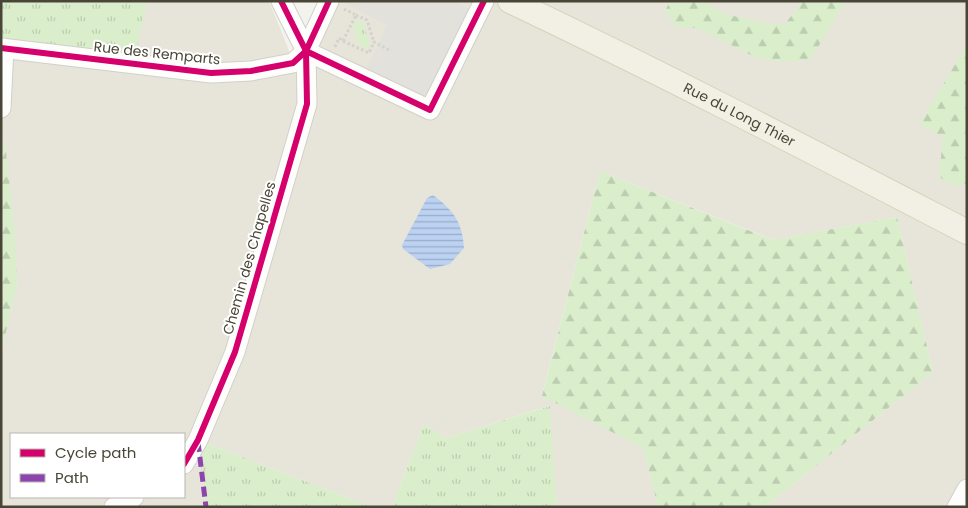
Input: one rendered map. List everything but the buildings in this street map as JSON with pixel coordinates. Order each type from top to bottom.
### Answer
[{"type":"main road","name":"Rue du Long Thier","points":[[510,1],[733,111],[967,232]]},
{"type":"street","points":[[281,1],[306,51],[430,110],[484,1]]},
{"type":"street","points":[[306,51],[329,1]]},
{"type":"street","points":[[1,108],[2,48]]},
{"type":"street","name":"Rue des Remparts","points":[[2,48],[211,73],[251,71],[293,63],[306,51]]},
{"type":"street","name":"Chemin des Chapelles","points":[[185,462],[198,440],[235,352],[307,104],[306,51]]},
{"type":"street","points":[[957,507],[967,489]]},
{"type":"street","points":[[114,507],[132,498]]},
{"type":"path","points":[[328,61],[339,38],[369,53],[374,42],[367,20],[348,11]]},
{"type":"path","points":[[343,41],[356,15]]},
{"type":"path","points":[[374,42],[389,50]]},
{"type":"shaded area","points":[[147,1],[269,1],[288,48],[299,85],[314,45],[334,1],[967,1],[967,507],[765,507],[933,372],[897,217],[774,240],[600,171],[542,395],[643,448],[658,507],[557,507],[549,406],[445,438],[424,423],[392,507],[372,507],[198,440],[206,507],[1,507],[1,353],[17,285],[5,143],[1,145],[1,48],[132,63]]},
{"type":"shaded area","points":[[345,1],[453,1],[470,9],[427,100],[367,68],[387,25],[344,3]]},
{"type":"green space","points":[[1,1],[147,1],[133,64],[1,48]]},
{"type":"green space","points":[[670,1],[704,1],[724,14],[771,24],[785,24],[803,1],[846,1],[810,60],[781,62],[757,58],[697,28],[677,28],[665,11]]},
{"type":"green space","points":[[357,19],[362,21],[370,43],[367,49],[358,44],[353,28]]},
{"type":"green space","points":[[967,45],[967,184],[954,186],[939,177],[943,137],[919,124]]},
{"type":"green space","points":[[5,143],[15,233],[17,286],[1,353],[1,145]]},
{"type":"green space","points":[[600,171],[773,240],[897,217],[933,372],[765,507],[658,507],[643,448],[542,396]]},
{"type":"green space","points":[[550,406],[557,507],[392,507],[424,423],[445,438]]},
{"type":"green space","points":[[198,440],[372,507],[206,507]]},
{"type":"water","points":[[433,195],[456,218],[464,248],[450,264],[430,269],[403,249],[402,245],[427,198]]},
{"type":"marked path","points":[[198,442],[206,507]]},
{"type":"cycle path","points":[[281,1],[306,51],[430,110],[484,1]]},
{"type":"cycle path","points":[[1,48],[211,73],[251,71],[293,63],[306,51],[329,1]]},
{"type":"cycle path","points":[[185,462],[198,440],[235,352],[307,104],[306,51]]}]
